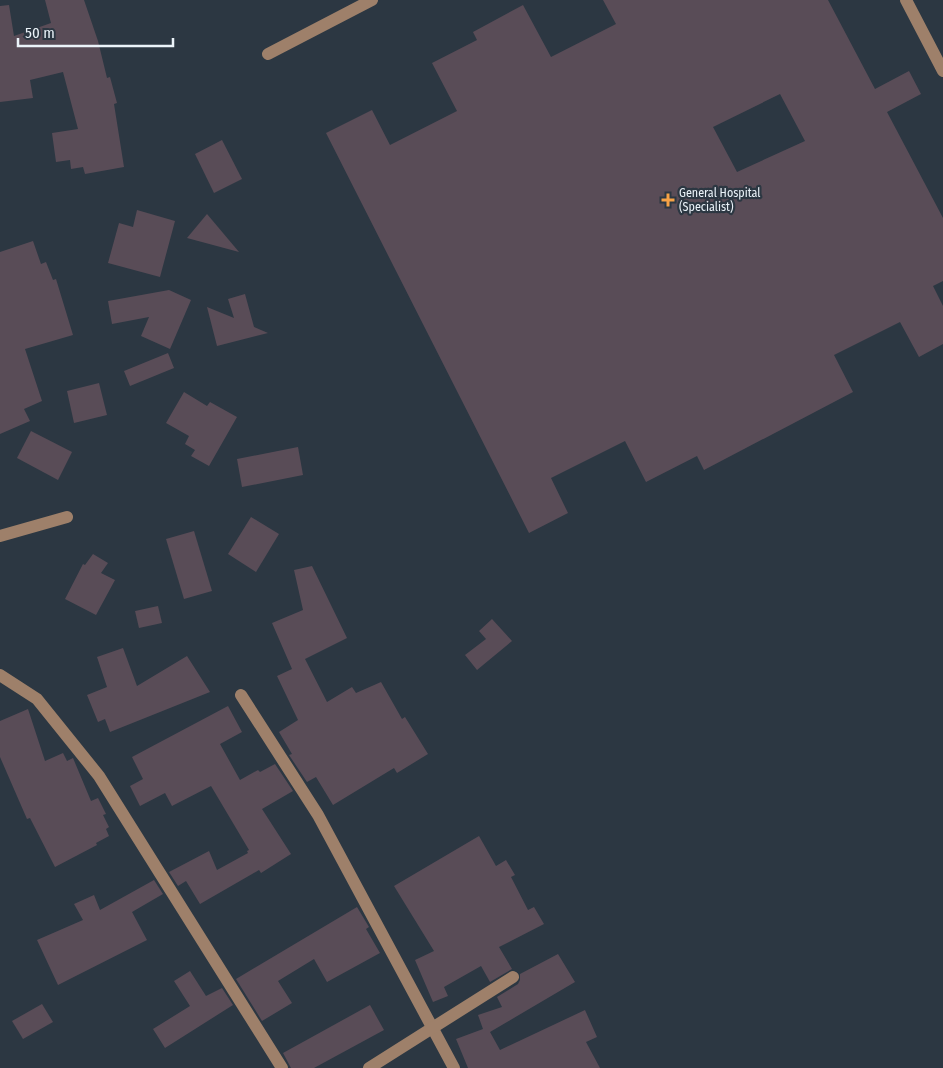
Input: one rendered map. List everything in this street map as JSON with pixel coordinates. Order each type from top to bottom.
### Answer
[{"type":"street","points":[[268,54],[372,0]]},
{"type":"street","points":[[906,0],[939,55],[943,72]]},
{"type":"street","points":[[0,536],[67,517]]},
{"type":"street","points":[[0,675],[37,699],[99,776],[282,1068]]},
{"type":"street","points":[[241,695],[318,815],[454,1068]]},
{"type":"street","points":[[368,1068],[513,977]]},
{"type":"building","points":[[45,0],[84,0],[98,41],[107,78],[110,77],[117,103],[114,104],[124,167],[85,174],[83,167],[71,169],[70,160],[56,162],[52,133],[78,129],[63,72],[30,80],[33,98],[0,102],[0,6],[9,5],[14,36],[51,23]]},
{"type":"building","points":[[603,0],[828,0],[875,89],[909,71],[921,94],[887,112],[943,218],[943,281],[933,286],[943,306],[943,344],[919,357],[900,322],[834,355],[853,392],[704,470],[697,456],[646,482],[625,441],[551,478],[568,513],[529,533],[326,133],[372,110],[390,145],[457,111],[432,63],[477,40],[473,32],[523,5],[551,57],[616,24]],"holes":[[[780,94],[805,141],[737,172],[713,127]]]},
{"type":"building","points":[[222,140],[242,179],[214,193],[195,154]]},
{"type":"building","points":[[137,210],[175,221],[160,277],[108,263],[119,223],[133,227]]},
{"type":"building","points":[[207,214],[239,252],[187,238]]},
{"type":"building","points":[[33,241],[41,264],[46,262],[53,280],[56,279],[73,335],[25,349],[42,401],[24,409],[30,421],[0,434],[0,252]]},
{"type":"building","points":[[169,290],[191,300],[170,349],[141,336],[149,317],[112,324],[108,301]]},
{"type":"building","points":[[245,294],[254,327],[268,333],[217,346],[207,307],[234,318],[228,299]]},
{"type":"building","points":[[168,353],[174,368],[130,386],[124,371]]},
{"type":"building","points":[[99,383],[107,415],[74,423],[67,391]]},
{"type":"building","points":[[184,392],[207,406],[210,402],[237,417],[209,466],[191,456],[195,450],[185,444],[189,436],[166,423]]},
{"type":"building","points":[[31,431],[72,452],[58,480],[17,458]]},
{"type":"building","points":[[298,447],[303,475],[242,487],[237,459]]},
{"type":"building","points":[[251,517],[279,534],[256,572],[228,554]]},
{"type":"building","points":[[194,531],[212,591],[184,599],[166,539]]},
{"type":"building","points":[[93,554],[108,563],[101,573],[115,580],[96,615],[65,599],[83,564],[85,565]]},
{"type":"building","points":[[312,566],[347,638],[305,659],[327,702],[352,687],[356,693],[381,682],[402,719],[405,717],[428,754],[397,773],[394,768],[333,805],[316,777],[307,782],[289,755],[292,754],[279,732],[298,720],[277,676],[292,669],[272,623],[303,610],[294,570]]},
{"type":"building","points":[[158,606],[162,623],[139,628],[135,611]]},
{"type":"building","points":[[492,619],[512,641],[477,670],[465,655],[486,639],[479,631]]},
{"type":"building","points":[[123,648],[137,686],[187,656],[210,692],[110,732],[105,719],[98,722],[87,695],[107,687],[97,657]]},
{"type":"building","points":[[228,706],[242,732],[220,744],[240,780],[258,770],[260,772],[275,764],[293,791],[262,809],[291,854],[261,873],[259,870],[200,904],[186,881],[178,886],[169,872],[209,851],[217,870],[248,853],[247,851],[249,850],[211,786],[172,806],[165,793],[140,806],[130,786],[143,779],[132,757]]},
{"type":"building","points":[[28,709],[45,761],[63,753],[67,761],[73,758],[91,801],[98,798],[106,814],[103,815],[109,827],[106,829],[109,836],[96,843],[97,845],[55,867],[30,818],[27,819],[0,757],[0,721]]},
{"type":"building","points":[[479,836],[496,866],[506,860],[515,875],[511,877],[528,910],[534,907],[544,924],[499,947],[512,969],[490,982],[481,966],[444,987],[448,996],[433,1002],[415,960],[434,951],[394,886]]},
{"type":"building","points":[[154,880],[163,894],[132,912],[147,940],[58,985],[37,940],[83,920],[74,904],[94,895],[100,910]]},
{"type":"building","points":[[357,907],[369,927],[366,929],[380,953],[327,982],[314,959],[278,981],[292,1003],[262,1021],[236,979]]},
{"type":"building","points":[[558,954],[575,982],[490,1032],[500,1050],[585,1010],[597,1037],[586,1042],[600,1068],[468,1068],[456,1039],[483,1029],[478,1015],[502,1007],[497,997],[518,984],[520,974]]},
{"type":"building","points":[[190,971],[206,996],[222,988],[233,1005],[165,1048],[153,1029],[190,1006],[174,981]]},
{"type":"building","points":[[42,1004],[53,1022],[23,1039],[12,1021]]},
{"type":"building","points":[[370,1005],[384,1030],[314,1068],[291,1068],[283,1053]]},
{"type":"place","name":"General Hospital (Specialist)","points":[[668,200]]}]
